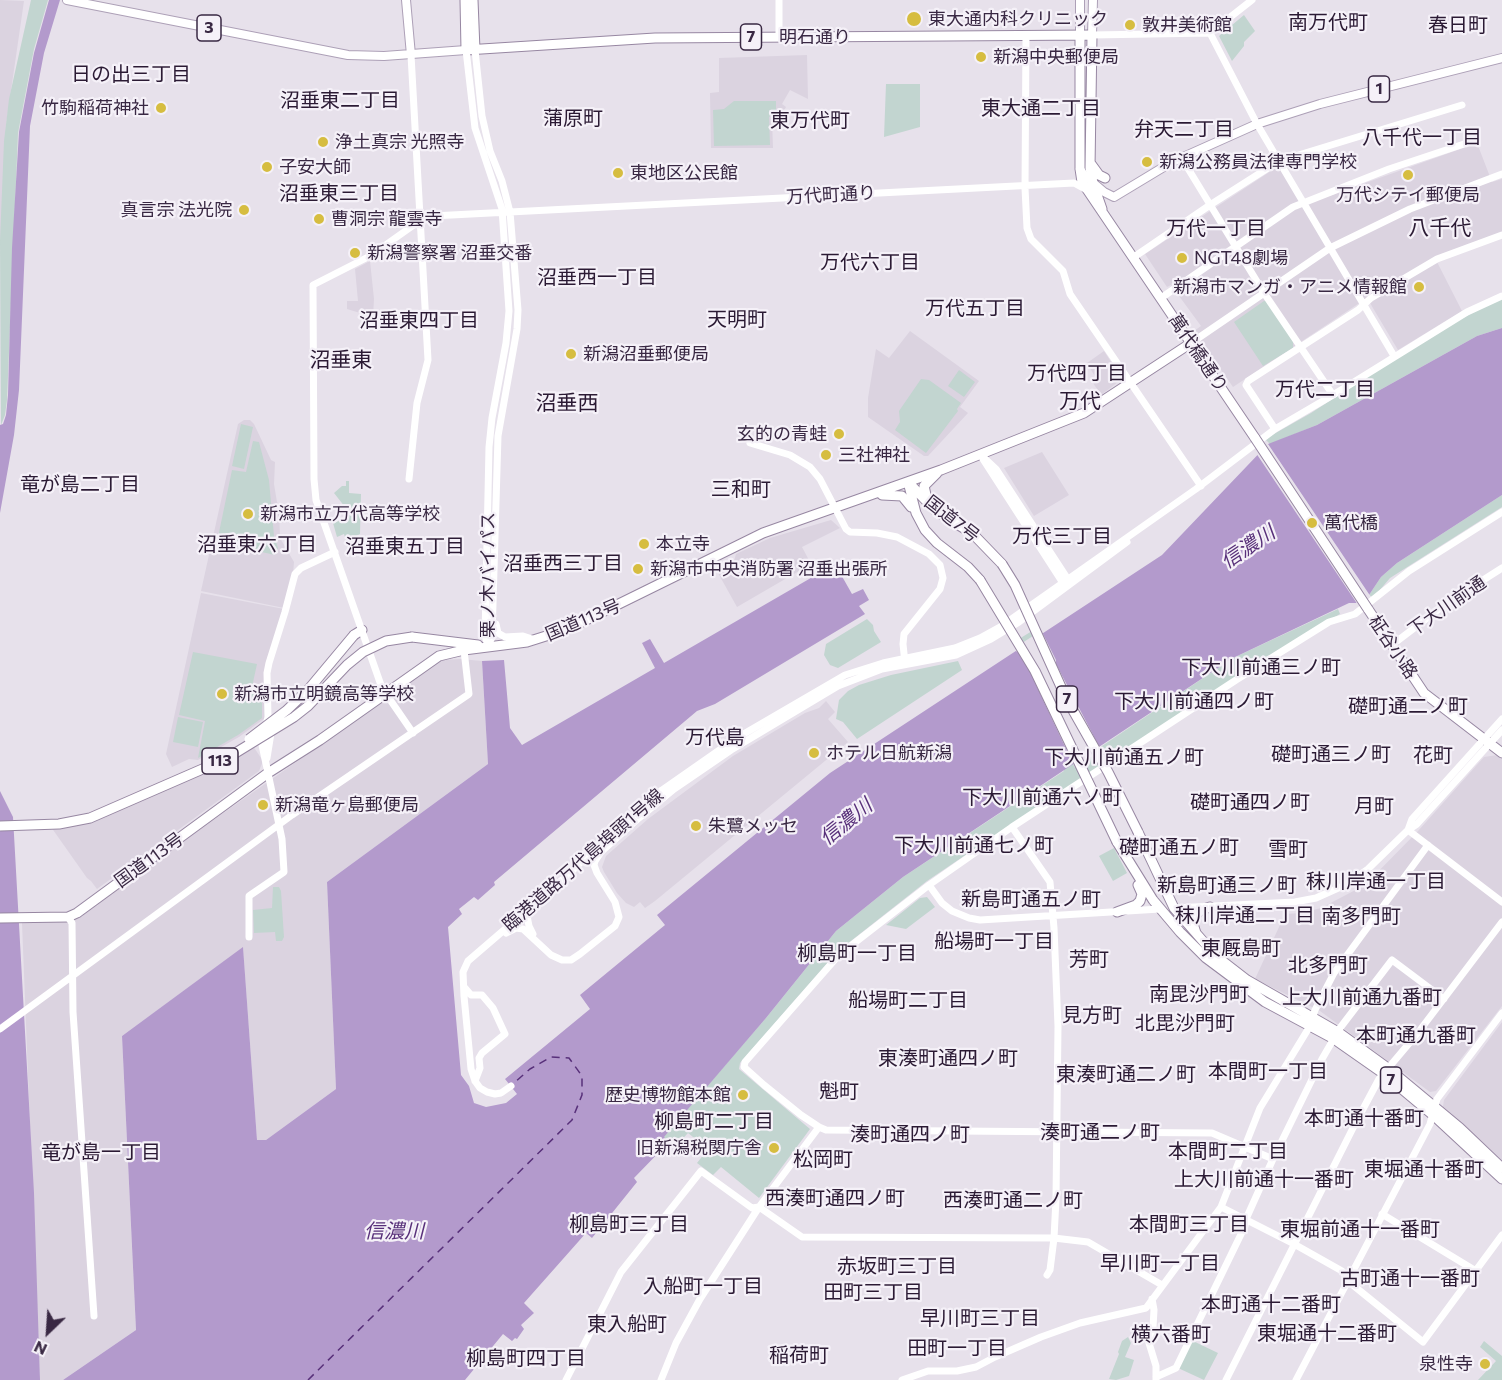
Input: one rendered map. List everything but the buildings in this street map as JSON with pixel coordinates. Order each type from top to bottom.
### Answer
[{"type":"highway","name":"栗ノ木バイパス","points":[[465,0],[471,50]]},
{"type":"highway","name":"栗ノ木バイパス","points":[[471,50],[473,0]]},
{"type":"highway","points":[[1080,35],[1080,169],[1085,186]]},
{"type":"highway","name":"明石通り","points":[[471,50],[648,39],[1092,35]]},
{"type":"highway","points":[[1085,186],[1090,162],[1092,35]]},
{"type":"highway","points":[[1090,162],[1097,173],[1105,178]]},
{"type":"highway","name":"萬代橋通り","points":[[1085,186],[1101,195],[1102,209]]},
{"type":"highway","name":"萬代橋通り","points":[[1085,186],[1368,609]]},
{"type":"highway","name":"国道113号","points":[[69,917],[268,773],[320,740],[432,660],[464,650],[535,640],[580,624],[763,533],[909,482],[1084,413],[1191,343]]},
{"type":"highway","points":[[936,510],[927,499],[924,489],[928,481],[941,470]]},
{"type":"highway","name":"国道7号","points":[[909,482],[936,510],[973,534],[1002,564],[1015,585],[1066,698],[1113,782],[1174,908],[1203,944],[1239,974],[1387,1071],[1502,1168]]},
{"type":"highway","name":"国道7号","points":[[909,482],[912,500],[920,522],[937,543],[968,567],[980,580],[1035,671],[1117,842],[1160,909],[1193,946],[1222,972],[1265,1002],[1312,1022]]},
{"type":"highway","points":[[871,495],[902,496],[920,522]]},
{"type":"highway","name":"柾谷小路","points":[[1368,609],[1424,693],[1502,753]]},
{"type":"highway","name":"113","points":[[0,821],[58,819],[87,814],[155,787],[213,760],[256,734],[287,710],[308,690],[358,632]]},
{"type":"highway","name":"113","points":[[0,826],[59,824],[90,818],[237,753],[294,717],[308,706],[347,665],[363,652],[386,641],[412,637],[488,646]]},
{"type":"highway","points":[[1117,912],[1136,905],[1142,897],[1126,859]]},
{"type":"highway","points":[[1203,944],[1193,927],[1193,921],[1198,912],[1210,907]]},
{"type":"highway","points":[[1160,909],[1174,908]]},
{"type":"highway","points":[[0,918],[69,917]]},
{"type":"highway","name":"国道7号","points":[[1434,1111],[1502,1179]]},
{"type":"main road","name":"3","points":[[69,0],[348,56],[411,55],[471,50]]},
{"type":"main road","points":[[406,0],[411,55]]},
{"type":"main road","points":[[1080,0],[1080,35]]},
{"type":"main road","points":[[1092,35],[1093,0]]},
{"type":"main road","name":"1","points":[[1101,195],[1116,196],[1181,157],[1257,124],[1320,104],[1502,58]]},
{"type":"main road","points":[[1101,195],[1105,178]]},
{"type":"street","points":[[779,0],[779,37]]},
{"type":"street","points":[[1092,35],[1210,33],[1252,0]]},
{"type":"street","points":[[1210,33],[1257,124],[1394,356]]},
{"type":"street","points":[[1026,35],[1025,186],[1027,228],[1031,239],[1063,271],[1070,294],[1201,486]]},
{"type":"street","name":"栗ノ木バイパス","points":[[471,50],[490,151],[502,181],[518,310],[517,329],[497,447],[494,594],[492,637],[488,646]]},
{"type":"street","points":[[409,479],[417,403],[428,360],[411,55]]},
{"type":"street","points":[[1134,257],[1279,161],[1462,105]]},
{"type":"street","points":[[1161,298],[1293,207],[1389,169],[1476,140]]},
{"type":"street","points":[[1181,157],[1264,293],[1333,395]]},
{"type":"street","points":[[1191,343],[1330,248],[1410,209],[1502,174]]},
{"type":"street","name":"万代町通り","points":[[421,221],[432,216],[588,207],[1025,186],[1085,186]]},
{"type":"street","name":"栗ノ木バイパス","points":[[488,646],[485,636],[489,447],[509,311],[506,212]]},
{"type":"street","points":[[413,733],[384,694],[358,632],[316,500],[313,285],[370,256],[421,221]]},
{"type":"street","points":[[1275,429],[1246,385],[1248,381],[1364,305],[1371,298],[1437,259],[1502,235]]},
{"type":"street","name":"臨港道路万代島埠頭1号線","points":[[496,938],[662,790],[735,739],[845,675],[875,664],[956,655],[992,639],[1066,582],[1103,560],[1275,429],[1467,312],[1502,296]]},
{"type":"street","points":[[750,443],[790,455],[806,464],[820,479],[846,529],[850,532],[877,533],[897,537],[936,560],[942,570],[943,581],[940,589],[904,634],[905,662]]},
{"type":"street","points":[[981,455],[1066,582]]},
{"type":"street","points":[[1273,1159],[1212,1134],[833,1131],[819,1127],[744,1067],[745,1062],[839,955],[929,885],[1012,827],[1227,687],[1329,622],[1354,614],[1409,571],[1502,512]]},
{"type":"street","points":[[249,937],[249,896],[284,872],[279,825],[267,760],[272,734],[268,707],[269,663],[295,574],[301,568],[334,552]]},
{"type":"street","name":"下大川前通","points":[[1392,645],[1465,590],[1502,568]]},
{"type":"street","points":[[494,594],[498,633],[505,637],[523,636],[535,640]]},
{"type":"street","points":[[0,1029],[279,825],[469,694],[464,650]]},
{"type":"street","name":"臨港道路万代島埠頭1号線","points":[[496,938],[512,929],[520,928],[527,931],[556,958],[571,960],[615,926],[619,917],[618,910],[594,864],[601,852],[639,818],[690,778],[731,750],[838,686],[905,662]]},
{"type":"street","points":[[1174,908],[1295,902],[1326,894],[1361,875],[1407,830],[1417,824],[1487,741],[1502,719]]},
{"type":"street","points":[[1487,741],[1502,730]]},
{"type":"street","points":[[1012,827],[1050,882],[1053,916],[1058,1026],[1054,1238],[1050,1270],[1047,1275]]},
{"type":"street","points":[[1407,830],[1502,902]]},
{"type":"street","points":[[902,1380],[928,1371],[957,1371],[976,1367],[1051,1333],[1080,1323],[1146,1308],[1221,1207],[1260,1108],[1312,1022],[1320,998],[1334,973],[1428,845]]},
{"type":"street","points":[[578,867],[587,863],[594,864]]},
{"type":"street","points":[[929,885],[947,907],[969,918],[994,919],[1160,909]]},
{"type":"street","points":[[526,911],[529,926],[539,944]]},
{"type":"street","points":[[69,917],[72,923],[71,977],[94,1316]]},
{"type":"street","points":[[1226,1380],[1354,1124],[1387,1071],[1502,922]]},
{"type":"street","points":[[496,938],[468,961],[464,972],[471,1069],[475,1081],[483,1090],[495,1094],[511,1086]]},
{"type":"street","points":[[1152,1299],[1153,1327],[1149,1343],[1156,1366],[1156,1379],[1176,1368],[1245,1226],[1273,1159],[1336,1036],[1392,960],[1444,999]]},
{"type":"street","points":[[465,988],[471,995],[482,995],[493,1008],[505,1034],[482,1053],[475,1081]]},
{"type":"street","points":[[1296,1380],[1430,1124],[1437,1099],[1502,1013]]},
{"type":"street","points":[[661,1380],[691,1314],[759,1207],[819,1127]]},
{"type":"street","points":[[566,1380],[621,1272],[701,1171],[752,1208],[759,1207],[798,1235],[807,1238],[1054,1238],[1088,1242],[1162,1285]]},
{"type":"street","points":[[1221,1207],[1342,1271],[1354,1286],[1423,1342],[1502,1235]]},
{"type":"street","points":[[1382,1214],[1476,1271]]},
{"type":"shaded area","points":[[0,0],[24,1],[6,125],[0,260]]},
{"type":"shaded area","points":[[31,0],[48,0],[34,49],[18,133],[7,400],[1,425],[0,241],[4,141],[9,99]]},
{"type":"shaded area","points":[[1244,15],[1255,31],[1244,42],[1244,46],[1232,61],[1219,36]]},
{"type":"shaded area","points":[[807,55],[808,99],[790,90],[782,104],[786,107],[779,119],[772,120],[773,148],[711,148],[710,93],[719,92],[719,58]]},
{"type":"shaded area","points":[[886,84],[920,84],[920,127],[884,137]]},
{"type":"shaded area","points":[[734,101],[776,101],[776,111],[769,117],[770,145],[714,146],[713,110],[724,109]]},
{"type":"shaded area","points":[[1477,143],[1492,182],[1502,179],[1502,233],[1435,258],[1462,311],[1398,350],[1367,298],[1233,387],[1194,331],[1201,326],[1171,285],[1167,287],[1145,254],[1280,165],[1304,205]]},
{"type":"shaded area","points":[[370,261],[374,299],[373,317],[347,309],[347,301],[358,301],[355,269]]},
{"type":"shaded area","points":[[1502,298],[1502,328],[1477,336],[1317,425],[1270,444],[1265,439],[1311,413],[1439,330]]},
{"type":"shaded area","points":[[1267,301],[1293,340],[1293,348],[1263,366],[1234,322]]},
{"type":"shaded area","points":[[910,331],[979,381],[960,407],[968,413],[928,456],[924,456],[868,417],[868,398],[876,349],[889,358]]},
{"type":"shaded area","points":[[1104,351],[1122,379],[1101,395],[1093,383],[1097,380],[1087,363]]},
{"type":"shaded area","points":[[959,370],[975,382],[964,397],[948,386]]},
{"type":"shaded area","points":[[921,379],[929,380],[961,403],[958,411],[926,453],[895,430],[900,422],[899,411]]},
{"type":"shaded area","name":"新潟市立万代高等学校","points":[[244,420],[250,420],[254,424],[271,460],[275,462],[274,484],[279,505],[280,538],[294,562],[284,608],[201,591],[238,424]]},
{"type":"shaded area","points":[[241,424],[253,427],[244,469],[232,466]]},
{"type":"shaded area","points":[[253,441],[259,442],[269,480],[274,536],[278,548],[275,555],[217,542],[232,470],[246,472]]},
{"type":"shaded area","points":[[1042,452],[1069,495],[1034,516],[1004,468]]},
{"type":"shaded area","points":[[346,481],[349,481],[349,493],[361,494],[360,534],[346,541],[344,534],[337,537],[333,523],[345,519],[345,507],[334,493],[342,486],[346,486]]},
{"type":"shaded area","points":[[1502,495],[1502,507],[1390,578],[1373,598],[1369,595],[1381,577],[1397,563]]},
{"type":"shaded area","points":[[831,520],[840,528],[802,547],[811,564],[737,607],[717,570],[734,561],[736,554],[770,538]]},
{"type":"shaded area","name":"新潟市立明鏡高等学校","points":[[201,593],[284,609],[266,662],[265,718],[239,737],[198,760],[189,759],[172,767],[166,754]]},
{"type":"shaded area","points":[[1338,609],[1340,614],[1010,825],[927,881],[837,952],[740,1063],[739,1069],[810,1129],[759,1198],[721,1167],[713,1175],[697,1163],[708,1149],[688,1133],[675,1147],[663,1137],[766,1018],[836,931],[903,877],[1064,771],[1019,639],[1032,631],[1093,752],[1233,658]]},
{"type":"shaded area","points":[[867,619],[873,625],[881,642],[838,668],[830,665],[824,655],[826,644]]},
{"type":"shaded area","points":[[193,652],[257,664],[252,687],[262,703],[262,718],[198,758],[205,721],[179,715]]},
{"type":"shaded area","points":[[442,660],[482,661],[488,764],[327,882],[336,1089],[266,1140],[257,1140],[243,948],[122,1036],[136,1330],[63,1380],[40,1380],[22,923],[78,919],[169,851]]},
{"type":"shaded area","points":[[958,661],[962,670],[857,739],[843,722],[836,719],[839,700],[859,685],[891,675]]},
{"type":"shaded area","name":"朱鷺メッセ","points":[[826,701],[835,712],[828,719],[848,742],[655,901],[645,908],[640,902],[634,907],[626,903],[604,872],[602,867],[606,856],[648,819],[733,756],[805,713],[819,708]]},
{"type":"shaded area","points":[[178,717],[203,722],[198,747],[173,742]]},
{"type":"shaded area","points":[[253,746],[263,761],[259,771],[97,889],[51,827],[69,826]]},
{"type":"shaded area","points":[[1497,755],[1502,759],[1502,1006],[1436,1091],[1430,1092],[1320,1011],[1255,979],[1285,914],[1321,908],[1365,885],[1418,831],[1484,757]]},
{"type":"shaded area","points":[[1114,848],[1127,873],[1113,881],[1099,856]]},
{"type":"shaded area","points":[[273,887],[279,887],[281,891],[284,937],[282,941],[276,941],[275,932],[254,933],[253,910],[272,908]]},
{"type":"shaded area","points":[[927,897],[935,907],[906,929],[886,925],[920,898]]},
{"type":"shaded area","points":[[1502,1022],[1502,1161],[1442,1112],[1444,1100]]},
{"type":"shaded area","points":[[1128,1337],[1131,1343],[1125,1357],[1134,1360],[1129,1376],[1116,1380],[1109,1379],[1122,1341]]},
{"type":"shaded area","points":[[1191,1340],[1218,1353],[1204,1380],[1178,1368]]},
{"type":"shaded area","points":[[1484,1341],[1502,1356],[1502,1380],[1478,1380],[1496,1361],[1480,1347]]},
{"type":"water","points":[[49,0],[60,0],[44,53],[30,126],[19,390],[14,435],[0,513],[0,425],[3,424],[6,415],[8,395],[12,248],[19,132],[34,53]]},
{"type":"water","name":"信濃川","points":[[1502,328],[1502,495],[1397,563],[1381,577],[1369,595],[1356,603],[1349,603],[1233,658],[903,877],[836,931],[766,1018],[664,1137],[669,1142],[634,1178],[637,1182],[592,1238],[586,1233],[524,1303],[534,1313],[521,1325],[524,1329],[517,1339],[512,1341],[503,1334],[465,1380],[63,1380],[136,1330],[122,1036],[243,947],[257,1140],[266,1140],[336,1089],[327,882],[488,764],[482,661],[504,660],[510,728],[522,745],[655,668],[642,643],[650,639],[664,663],[835,564],[852,594],[863,589],[869,600],[859,606],[865,614],[715,704],[697,711],[494,882],[495,885],[478,900],[474,897],[459,909],[462,914],[448,927],[461,1075],[469,1086],[474,1103],[486,1107],[506,1103],[517,1094],[505,1079],[590,1009],[580,995],[665,925],[657,915],[830,773],[1162,555],[1268,444],[1317,425],[1477,336]]},
{"type":"water","points":[[0,791],[13,817],[34,1193],[40,1380],[0,1380]]},
{"type":"pier","name":"萬代橋","points":[[1266,441],[1371,597],[1358,605],[1256,453]]},
{"type":"pier","points":[[1042,630],[1056,664],[1101,750],[1075,768],[1030,672],[1019,653],[1013,649]]},
{"type":"ferry route","points":[[308,1380],[572,1120],[582,1095],[582,1076],[569,1058],[551,1057],[530,1069],[514,1083]]},
{"type":"place","name":"東大通内科クリニック","points":[[914,19]]},
{"type":"place","name":"敦井美術館","points":[[1130,25]]},
{"type":"place","name":"新潟中央郵便局","points":[[981,57]]},
{"type":"place","name":"竹駒稲荷神社","points":[[161,108]]},
{"type":"place","name":"浄土真宗 光照寺","points":[[323,142]]},
{"type":"place","name":"新潟公務員法律専門学校","points":[[1147,162]]},
{"type":"place","name":"子安大師","points":[[267,167]]},
{"type":"place","name":"東地区公民館","points":[[618,173]]},
{"type":"place","name":"万代シテイ郵便局","points":[[1408,175]]},
{"type":"place","name":"真言宗 法光院","points":[[244,210]]},
{"type":"place","name":"曹洞宗 龍雲寺","points":[[319,219]]},
{"type":"place","name":"新潟警察署 沼垂交番","points":[[355,253]]},
{"type":"place","name":"NGT48劇場","points":[[1182,258]]},
{"type":"place","name":"新潟市マンガ・アニメ情報館","points":[[1419,287]]},
{"type":"place","name":"新潟沼垂郵便局","points":[[571,354]]},
{"type":"place","name":"玄的の青蛙","points":[[839,434]]},
{"type":"place","name":"三社神社","points":[[826,455]]},
{"type":"place","name":"新潟市立万代高等学校","points":[[248,514]]},
{"type":"place","name":"萬代橋","points":[[1312,523]]},
{"type":"place","name":"本立寺","points":[[644,544]]},
{"type":"place","name":"新潟市中央消防署 沼垂出張所","points":[[638,569]]},
{"type":"place","name":"新潟市立明鏡高等学校","points":[[222,694]]},
{"type":"place","name":"ホテル日航新潟","points":[[814,753]]},
{"type":"place","name":"新潟竜ヶ島郵便局","points":[[263,805]]},
{"type":"place","name":"朱鷺メッセ","points":[[696,826]]},
{"type":"place","name":"歴史博物館本館","points":[[743,1095]]},
{"type":"place","name":"旧新潟税関庁舎","points":[[774,1148]]},
{"type":"place","name":"泉性寺","points":[[1485,1364]]},
{"type":"district","name":"南万代町","points":[[1328,22]]},
{"type":"district","name":"春日町","points":[[1458,25]]},
{"type":"district","name":"日の出三丁目","points":[[131,74]]},
{"type":"district","name":"沼垂東二丁目","points":[[340,100]]},
{"type":"district","name":"東大通二丁目","points":[[1041,108]]},
{"type":"district","name":"蒲原町","points":[[573,118]]},
{"type":"district","name":"東万代町","points":[[810,120]]},
{"type":"district","name":"弁天二丁目","points":[[1184,129]]},
{"type":"district","name":"八千代一丁目","points":[[1422,137]]},
{"type":"district","name":"沼垂東三丁目","points":[[339,193]]},
{"type":"district","name":"万代一丁目","points":[[1216,228]]},
{"type":"district","name":"八千代","points":[[1440,228]]},
{"type":"district","name":"万代六丁目","points":[[870,262]]},
{"type":"district","name":"沼垂西一丁目","points":[[597,277]]},
{"type":"district","name":"万代五丁目","points":[[975,308]]},
{"type":"district","name":"天明町","points":[[737,319]]},
{"type":"district","name":"沼垂東四丁目","points":[[419,320]]},
{"type":"district","name":"沼垂東","points":[[341,360]]},
{"type":"district","name":"万代四丁目","points":[[1077,373]]},
{"type":"district","name":"万代二丁目","points":[[1325,389]]},
{"type":"district","name":"万代","points":[[1080,401]]},
{"type":"district","name":"沼垂西","points":[[567,403]]},
{"type":"district","name":"竜が島二丁目","points":[[80,484]]},
{"type":"district","name":"三和町","points":[[741,489]]},
{"type":"district","name":"万代三丁目","points":[[1062,536]]},
{"type":"district","name":"沼垂東六丁目","points":[[257,544]]},
{"type":"district","name":"沼垂東五丁目","points":[[405,546]]},
{"type":"district","name":"沼垂西三丁目","points":[[563,563]]},
{"type":"district","name":"下大川前通三ノ町","points":[[1261,667]]},
{"type":"district","name":"下大川前通四ノ町","points":[[1194,701]]},
{"type":"district","name":"礎町通二ノ町","points":[[1408,706]]},
{"type":"district","name":"万代島","points":[[715,737]]},
{"type":"district","name":"礎町通三ノ町","points":[[1331,754]]},
{"type":"district","name":"花町","points":[[1433,755]]},
{"type":"district","name":"下大川前通五ノ町","points":[[1124,757]]},
{"type":"district","name":"下大川前通六ノ町","points":[[1042,797]]},
{"type":"district","name":"礎町通四ノ町","points":[[1250,802]]},
{"type":"district","name":"月町","points":[[1374,806]]},
{"type":"district","name":"下大川前通七ノ町","points":[[974,845]]},
{"type":"district","name":"礎町通五ノ町","points":[[1179,847]]},
{"type":"district","name":"雪町","points":[[1288,849]]},
{"type":"district","name":"秣川岸通一丁目","points":[[1376,881]]},
{"type":"district","name":"新島町通三ノ町","points":[[1227,885]]},
{"type":"district","name":"新島町通五ノ町","points":[[1031,899]]},
{"type":"district","name":"秣川岸通二丁目","points":[[1245,915]]},
{"type":"district","name":"南多門町","points":[[1361,916]]},
{"type":"district","name":"船場町一丁目","points":[[994,941]]},
{"type":"district","name":"東厩島町","points":[[1241,948]]},
{"type":"district","name":"柳島町一丁目","points":[[857,953]]},
{"type":"district","name":"芳町","points":[[1089,959]]},
{"type":"district","name":"北多門町","points":[[1328,965]]},
{"type":"district","name":"南毘沙門町","points":[[1199,994]]},
{"type":"district","name":"上大川前通九番町","points":[[1362,997]]},
{"type":"district","name":"船場町二丁目","points":[[908,1000]]},
{"type":"district","name":"見方町","points":[[1092,1015]]},
{"type":"district","name":"北毘沙門町","points":[[1185,1023]]},
{"type":"district","name":"本町通九番町","points":[[1416,1035]]},
{"type":"district","name":"東湊町通四ノ町","points":[[948,1058]]},
{"type":"district","name":"本間町一丁目","points":[[1268,1071]]},
{"type":"district","name":"東湊町通二ノ町","points":[[1126,1074]]},
{"type":"district","name":"魁町","points":[[839,1091]]},
{"type":"district","name":"本町通十番町","points":[[1364,1118]]},
{"type":"district","name":"柳島町二丁目","points":[[714,1121]]},
{"type":"district","name":"湊町通二ノ町","points":[[1100,1132]]},
{"type":"district","name":"湊町通四ノ町","points":[[910,1134]]},
{"type":"district","name":"本間町二丁目","points":[[1228,1151]]},
{"type":"district","name":"竜が島一丁目","points":[[101,1152]]},
{"type":"district","name":"松岡町","points":[[823,1159]]},
{"type":"district","name":"東堀通十番町","points":[[1424,1169]]},
{"type":"district","name":"上大川前通十一番町","points":[[1264,1179]]},
{"type":"district","name":"西湊町通四ノ町","points":[[835,1198]]},
{"type":"district","name":"西湊町通二ノ町","points":[[1013,1200]]},
{"type":"district","name":"柳島町三丁目","points":[[629,1224]]},
{"type":"district","name":"本間町三丁目","points":[[1189,1224]]},
{"type":"district","name":"東堀前通十一番町","points":[[1360,1229]]},
{"type":"district","name":"早川町一丁目","points":[[1160,1263]]},
{"type":"district","name":"赤坂町三丁目","points":[[897,1266]]},
{"type":"district","name":"古町通十一番町","points":[[1410,1278]]},
{"type":"district","name":"入船町一丁目","points":[[703,1286]]},
{"type":"district","name":"田町三丁目","points":[[873,1292]]},
{"type":"district","name":"本町通十二番町","points":[[1271,1304]]},
{"type":"district","name":"早川町三丁目","points":[[980,1318]]},
{"type":"district","name":"東入船町","points":[[627,1324]]},
{"type":"district","name":"東堀通十二番町","points":[[1327,1333]]},
{"type":"district","name":"横六番町","points":[[1171,1334]]},
{"type":"district","name":"田町一丁目","points":[[957,1348]]},
{"type":"district","name":"稲荷町","points":[[799,1355]]},
{"type":"district","name":"柳島町四丁目","points":[[526,1358]]}]
